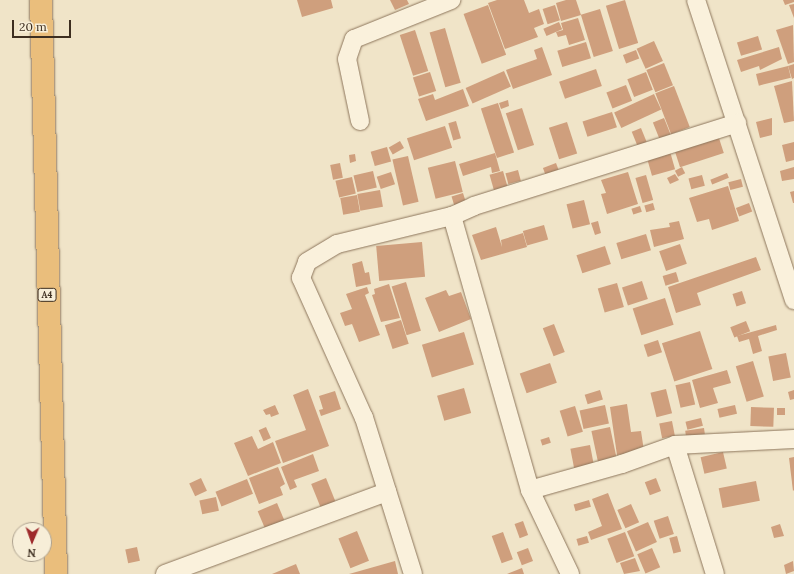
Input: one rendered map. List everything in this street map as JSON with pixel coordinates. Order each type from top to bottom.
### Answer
[{"type":"highway","name":"A4","points":[[41,8],[56,574]]},
{"type":"street","points":[[360,121],[347,59],[354,39],[450,0]]},
{"type":"street","points":[[696,0],[794,300]]},
{"type":"street","points":[[413,574],[364,418],[301,278],[307,262],[337,244],[452,216],[474,206],[737,123]]},
{"type":"street","points":[[452,216],[530,490],[570,574]]},
{"type":"street","points":[[530,490],[622,464],[675,446],[794,439]]},
{"type":"street","points":[[675,446],[715,574]]},
{"type":"street","points":[[165,574],[387,492]]},
{"type":"building","points":[[297,0],[331,0],[333,8],[302,17]]},
{"type":"building","points":[[390,0],[407,0],[409,4],[395,10]]},
{"type":"building","points":[[497,0],[524,0],[529,13],[539,9],[544,24],[534,28],[538,37],[505,49],[488,3]]},
{"type":"building","points":[[566,0],[576,0],[581,15],[561,21],[556,3]]},
{"type":"building","points":[[625,0],[638,43],[619,49],[606,6]]},
{"type":"building","points":[[783,0],[794,0],[794,2],[785,5]]},
{"type":"building","points":[[794,4],[794,18],[789,5]]},
{"type":"building","points":[[488,5],[506,55],[482,64],[464,14]]},
{"type":"building","points":[[555,5],[560,20],[548,24],[543,9]]},
{"type":"building","points":[[600,9],[613,51],[594,57],[581,15]]},
{"type":"building","points":[[578,18],[585,40],[569,45],[566,35],[558,37],[556,32],[563,30],[561,23]]},
{"type":"building","points":[[559,22],[562,29],[546,36],[543,29]]},
{"type":"building","points":[[793,25],[794,62],[788,64],[776,30]]},
{"type":"building","points":[[445,28],[461,83],[445,87],[430,32]]},
{"type":"building","points":[[415,30],[428,71],[413,76],[400,35]]},
{"type":"building","points":[[758,36],[762,49],[741,56],[737,42]]},
{"type":"building","points":[[654,41],[663,61],[646,69],[637,49]]},
{"type":"building","points":[[586,42],[591,58],[562,67],[557,51]]},
{"type":"building","points":[[542,47],[552,75],[513,89],[506,70],[537,59],[534,50]]},
{"type":"building","points":[[779,47],[782,59],[760,70],[759,66],[741,72],[737,60]]},
{"type":"building","points":[[636,50],[639,58],[626,63],[623,55]]},
{"type":"building","points":[[664,63],[673,85],[655,92],[646,70]]},
{"type":"building","points":[[794,64],[794,78],[792,79],[788,66]]},
{"type":"building","points":[[788,66],[791,78],[759,86],[756,74]]},
{"type":"building","points":[[596,69],[602,86],[565,99],[559,82]]},
{"type":"building","points":[[504,71],[511,87],[473,104],[466,88]]},
{"type":"building","points":[[430,72],[436,91],[419,97],[413,78]]},
{"type":"building","points":[[646,72],[653,90],[634,97],[627,79]]},
{"type":"building","points":[[792,81],[794,121],[784,123],[774,86]]},
{"type":"building","points":[[626,85],[632,101],[612,108],[606,93]]},
{"type":"building","points":[[674,86],[690,127],[671,134],[655,93]]},
{"type":"building","points":[[463,89],[469,106],[426,121],[418,99],[433,94],[435,100]]},
{"type":"building","points":[[654,94],[661,109],[621,128],[614,113]]},
{"type":"building","points":[[508,100],[509,106],[501,109],[499,103]]},
{"type":"building","points":[[498,103],[514,152],[497,158],[481,109]]},
{"type":"building","points":[[522,108],[534,145],[518,150],[506,113]]},
{"type":"building","points":[[612,112],[617,127],[587,137],[583,122]]},
{"type":"building","points":[[664,118],[671,135],[660,139],[653,122]]},
{"type":"building","points":[[772,118],[772,135],[760,138],[756,122]]},
{"type":"building","points":[[456,121],[461,138],[453,141],[448,123]]},
{"type":"building","points":[[567,122],[577,153],[559,159],[549,128]]},
{"type":"building","points":[[445,126],[452,148],[414,160],[407,138]]},
{"type":"building","points":[[641,128],[647,143],[638,147],[632,132]]},
{"type":"building","points":[[717,132],[724,153],[680,167],[673,146]]},
{"type":"building","points":[[400,141],[404,148],[393,154],[389,148]]},
{"type":"building","points":[[794,142],[794,160],[786,162],[782,145]]},
{"type":"building","points":[[387,147],[391,161],[375,166],[371,152]]},
{"type":"building","points":[[669,148],[675,169],[652,176],[646,155]]},
{"type":"building","points":[[495,153],[500,171],[492,173],[491,167],[463,176],[459,164]]},
{"type":"building","points":[[355,154],[356,161],[350,163],[349,155]]},
{"type":"building","points":[[408,156],[419,202],[403,205],[392,160]]},
{"type":"building","points":[[455,161],[463,192],[436,199],[428,168]]},
{"type":"building","points":[[340,163],[343,178],[333,180],[330,165]]},
{"type":"building","points":[[556,163],[559,171],[546,176],[543,168]]},
{"type":"building","points":[[682,167],[685,173],[678,177],[675,171]]},
{"type":"building","points":[[794,167],[794,179],[782,181],[780,171]]},
{"type":"building","points":[[518,170],[521,181],[508,184],[505,173]]},
{"type":"building","points":[[373,171],[377,188],[357,192],[354,175]]},
{"type":"building","points":[[503,171],[508,188],[495,192],[490,175]]},
{"type":"building","points":[[391,172],[395,184],[381,189],[377,177]]},
{"type":"building","points":[[628,172],[638,204],[607,214],[601,194],[606,193],[601,180]]},
{"type":"building","points":[[727,173],[729,178],[712,184],[710,180]]},
{"type":"building","points":[[675,174],[679,180],[670,184],[667,178]]},
{"type":"building","points":[[646,175],[653,200],[643,203],[635,178]]},
{"type":"building","points":[[702,175],[705,186],[691,189],[688,179]]},
{"type":"building","points":[[352,177],[356,194],[339,197],[335,181]]},
{"type":"building","points":[[741,179],[743,187],[730,190],[728,182]]},
{"type":"building","points":[[728,186],[739,221],[712,230],[709,219],[697,222],[689,198]]},
{"type":"building","points":[[380,190],[383,207],[360,211],[357,194]]},
{"type":"building","points":[[794,191],[794,203],[793,203],[790,192]]},
{"type":"building","points":[[463,193],[466,203],[454,206],[452,197]]},
{"type":"building","points":[[357,195],[360,212],[343,215],[340,198]]},
{"type":"building","points":[[584,200],[590,224],[573,229],[567,204]]},
{"type":"building","points":[[653,203],[655,210],[646,212],[644,205]]},
{"type":"building","points":[[749,203],[752,211],[739,216],[736,208]]},
{"type":"building","points":[[640,206],[642,212],[633,214],[631,209]]},
{"type":"building","points":[[598,221],[601,233],[595,235],[591,223]]},
{"type":"building","points":[[679,221],[684,239],[654,247],[650,230],[670,227],[669,223]]},
{"type":"building","points":[[544,225],[548,239],[527,245],[523,231]]},
{"type":"building","points":[[496,227],[502,247],[501,240],[523,233],[527,247],[481,260],[472,235]]},
{"type":"building","points":[[646,234],[651,250],[621,259],[616,243]]},
{"type":"building","points":[[422,242],[425,277],[379,281],[376,246]]},
{"type":"building","points":[[680,244],[687,264],[666,271],[659,251]]},
{"type":"building","points":[[605,246],[611,264],[582,273],[576,255]]},
{"type":"building","points":[[756,257],[761,270],[697,293],[701,305],[676,313],[668,287]]},
{"type":"building","points":[[362,261],[365,273],[369,272],[371,284],[356,287],[352,264]]},
{"type":"building","points":[[676,272],[679,282],[666,286],[663,276]]},
{"type":"building","points":[[642,281],[648,299],[628,306],[622,287]]},
{"type":"building","points":[[406,282],[421,331],[407,335],[392,286]]},
{"type":"building","points":[[617,283],[624,307],[605,313],[598,289]]},
{"type":"building","points":[[389,284],[400,318],[381,322],[372,295],[375,294],[374,289]]},
{"type":"building","points":[[367,287],[369,293],[365,295],[380,335],[359,342],[352,324],[345,326],[340,313],[352,309],[346,294]]},
{"type":"building","points":[[446,290],[449,296],[461,292],[471,319],[439,332],[425,298]]},
{"type":"building","points":[[742,291],[746,303],[737,306],[732,294]]},
{"type":"building","points":[[665,298],[674,325],[641,335],[633,309]]},
{"type":"building","points":[[401,320],[409,344],[393,349],[385,325]]},
{"type":"building","points":[[746,321],[750,331],[734,338],[730,327]]},
{"type":"building","points":[[554,324],[565,352],[554,356],[543,328]]},
{"type":"building","points":[[776,325],[777,330],[758,336],[762,351],[753,354],[749,339],[739,342],[737,336]]},
{"type":"building","points":[[700,331],[712,369],[674,381],[662,343]]},
{"type":"building","points":[[464,332],[474,365],[432,377],[422,345]]},
{"type":"building","points":[[658,340],[662,352],[648,357],[644,345]]},
{"type":"building","points":[[786,353],[791,378],[773,381],[768,356]]},
{"type":"building","points":[[753,361],[764,396],[747,402],[736,366]]},
{"type":"building","points":[[550,363],[557,383],[527,393],[520,373]]},
{"type":"building","points":[[727,370],[731,383],[713,388],[718,403],[700,408],[692,380]]},
{"type":"building","points":[[690,382],[695,404],[681,408],[675,385]]},
{"type":"building","points":[[464,388],[471,413],[444,421],[437,396]]},
{"type":"building","points":[[308,389],[329,446],[283,463],[275,441],[306,430],[293,395]]},
{"type":"building","points":[[666,389],[672,413],[657,417],[650,393]]},
{"type":"building","points":[[600,390],[603,400],[588,404],[585,395]]},
{"type":"building","points":[[794,390],[794,399],[790,400],[788,392]]},
{"type":"building","points":[[335,391],[341,409],[321,416],[319,410],[323,409],[319,396]]},
{"type":"building","points":[[627,404],[631,432],[641,431],[644,451],[617,455],[610,407]]},
{"type":"building","points":[[275,405],[279,414],[271,417],[270,414],[266,415],[263,410]]},
{"type":"building","points":[[605,405],[609,424],[584,429],[580,410]]},
{"type":"building","points":[[735,405],[737,414],[719,418],[717,409]]},
{"type":"building","points":[[575,406],[583,432],[568,436],[560,411]]},
{"type":"building","points":[[751,407],[774,408],[773,427],[750,426]]},
{"type":"building","points":[[777,408],[785,408],[785,415],[777,415]]},
{"type":"building","points":[[701,418],[703,426],[687,430],[685,422]]},
{"type":"building","points":[[672,421],[675,436],[662,438],[659,423]]},
{"type":"building","points":[[266,427],[271,438],[264,441],[259,430]]},
{"type":"building","points":[[610,427],[617,460],[598,464],[591,431]]},
{"type":"building","points":[[704,428],[705,435],[686,438],[685,431]]},
{"type":"building","points":[[252,436],[258,449],[273,442],[281,463],[248,476],[234,443]]},
{"type":"building","points":[[549,437],[551,443],[542,445],[540,440]]},
{"type":"building","points":[[590,445],[594,465],[574,468],[570,449]]},
{"type":"building","points":[[723,452],[727,469],[704,474],[701,457]]},
{"type":"building","points":[[313,454],[319,471],[294,480],[297,487],[290,490],[281,467]]},
{"type":"building","points":[[794,457],[794,490],[793,491],[789,458]]},
{"type":"building","points":[[278,467],[285,484],[280,487],[283,495],[259,504],[249,478]]},
{"type":"building","points":[[201,478],[207,491],[195,496],[189,483]]},
{"type":"building","points":[[326,478],[337,505],[322,511],[311,484]]},
{"type":"building","points":[[656,478],[661,491],[650,495],[645,482]]},
{"type":"building","points":[[247,479],[253,494],[221,507],[215,492]]},
{"type":"building","points":[[756,481],[760,501],[723,508],[719,488]]},
{"type":"building","points":[[608,493],[622,529],[591,540],[588,532],[602,526],[592,499]]},
{"type":"building","points":[[216,497],[219,511],[202,514],[199,501]]},
{"type":"building","points":[[589,500],[591,507],[576,511],[574,504]]},
{"type":"building","points":[[277,503],[287,526],[267,534],[258,511]]},
{"type":"building","points":[[631,504],[639,522],[625,528],[617,510]]},
{"type":"building","points":[[668,516],[674,534],[660,539],[654,521]]},
{"type":"building","points":[[523,521],[528,535],[520,538],[515,524]]},
{"type":"building","points":[[648,522],[657,542],[636,551],[627,531]]},
{"type":"building","points":[[780,524],[784,536],[774,538],[771,527]]},
{"type":"building","points":[[357,531],[369,561],[350,568],[338,538]]},
{"type":"building","points":[[503,532],[513,559],[502,563],[492,536]]},
{"type":"building","points":[[625,532],[634,556],[617,563],[607,539]]},
{"type":"building","points":[[587,536],[589,543],[578,546],[576,539]]},
{"type":"building","points":[[677,536],[681,551],[673,554],[669,538]]},
{"type":"building","points":[[137,547],[140,561],[128,563],[125,549]]},
{"type":"building","points":[[528,548],[533,561],[522,565],[517,552]]},
{"type":"building","points":[[652,548],[660,567],[645,574],[637,554]]},
{"type":"building","points":[[635,558],[640,571],[624,574],[620,563]]},
{"type":"building","points":[[395,561],[398,574],[349,574]]},
{"type":"building","points":[[793,561],[794,571],[786,574],[784,565]]},
{"type":"building","points":[[296,564],[300,574],[272,574]]},
{"type":"building","points":[[522,568],[524,574],[507,574]]}]
